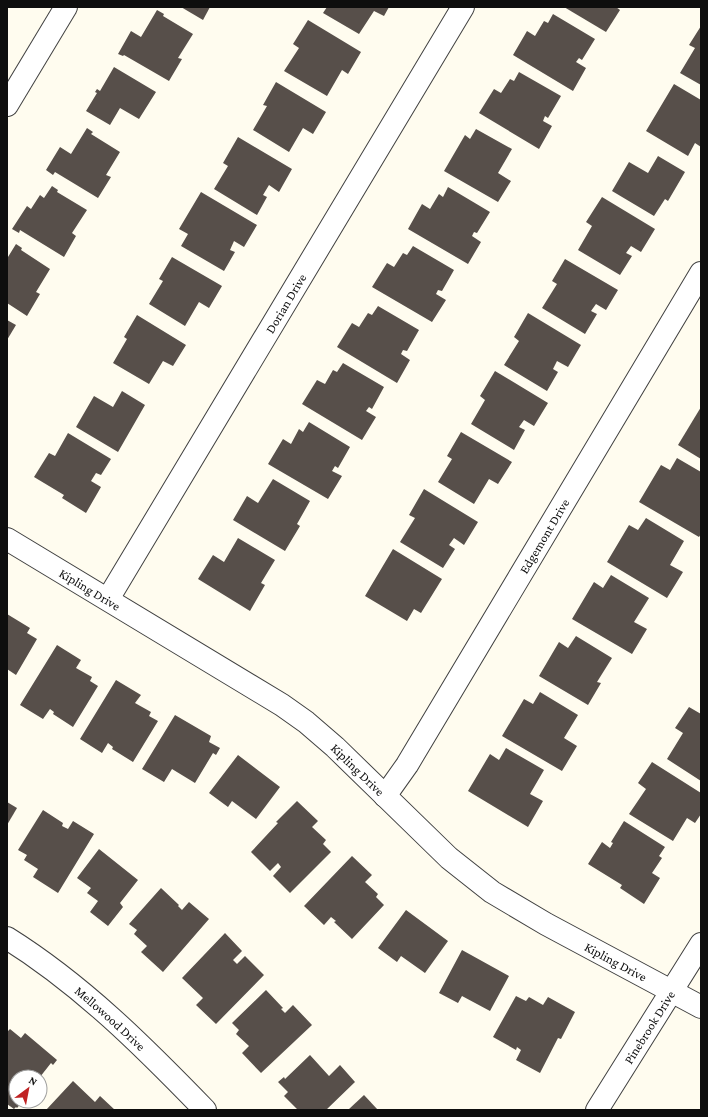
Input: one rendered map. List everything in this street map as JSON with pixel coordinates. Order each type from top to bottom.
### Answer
[{"type":"street","points":[[7,105],[66,7]]},
{"type":"street","name":"Dorian Drive","points":[[108,599],[463,7]]},
{"type":"street","name":"Edgemont Drive","points":[[385,796],[407,765],[701,274]]},
{"type":"street","name":"Kipling Drive","points":[[7,539],[282,705],[306,722],[336,747],[449,858],[492,892],[546,924],[701,1007]]},
{"type":"street","name":"Mellowood Drive","points":[[7,938],[70,982],[110,1015],[151,1054],[205,1110]]},
{"type":"street","name":"Pinebrook Drive","points":[[597,1110],[701,944]]},
{"type":"building","points":[[181,7],[210,7],[203,20]]},
{"type":"building","points":[[327,7],[389,7],[384,16],[374,11],[359,34],[323,13]]},
{"type":"building","points":[[564,7],[616,7],[620,10],[606,32]]},
{"type":"building","points":[[157,10],[164,14],[163,16],[193,34],[178,58],[182,59],[169,81],[124,55],[118,54],[131,31],[141,37]]},
{"type":"building","points":[[553,14],[595,39],[582,60],[579,58],[576,62],[586,68],[573,91],[513,55],[527,31],[535,36],[544,21],[548,23]]},
{"type":"building","points":[[308,20],[361,52],[348,74],[342,70],[327,96],[284,71],[299,48],[293,44]]},
{"type":"building","points":[[701,26],[701,85],[680,73],[695,48],[689,45]]},
{"type":"building","points":[[114,67],[156,92],[139,119],[120,108],[110,125],[86,111],[97,93],[95,92],[97,89],[100,91]]},
{"type":"building","points":[[519,72],[561,96],[548,118],[545,116],[543,121],[552,126],[539,149],[479,113],[494,89],[501,93],[510,79],[514,81]]},
{"type":"building","points":[[276,82],[326,112],[313,134],[303,128],[289,152],[253,130],[267,106],[263,105]]},
{"type":"building","points":[[674,84],[701,100],[701,147],[695,143],[688,156],[646,131]]},
{"type":"building","points":[[87,128],[93,132],[91,134],[120,152],[106,175],[111,177],[98,198],[55,172],[53,175],[46,170],[60,147],[71,154]]},
{"type":"building","points":[[476,129],[512,149],[498,173],[511,181],[498,202],[444,171],[465,135],[470,139]]},
{"type":"building","points":[[238,137],[292,169],[279,192],[269,185],[263,195],[267,197],[257,215],[214,189],[228,166],[223,163]]},
{"type":"building","points":[[658,156],[685,172],[668,201],[665,199],[654,216],[612,191],[629,162],[648,173]]},
{"type":"building","points":[[52,186],[58,190],[57,192],[87,210],[72,233],[76,236],[64,257],[20,230],[19,233],[12,229],[27,206],[31,209],[40,195],[44,198]]},
{"type":"building","points":[[448,187],[490,212],[477,233],[474,232],[472,236],[481,242],[468,264],[408,229],[422,204],[430,209],[439,194],[443,197]]},
{"type":"building","points":[[201,192],[257,225],[244,247],[234,241],[230,250],[235,252],[224,271],[181,246],[188,234],[179,229]]},
{"type":"building","points":[[602,197],[655,229],[641,252],[631,246],[626,253],[632,256],[620,275],[578,250],[592,226],[586,222]]},
{"type":"building","points":[[16,244],[22,248],[21,250],[50,269],[36,292],[40,294],[27,316],[7,303],[7,256],[8,257]]},
{"type":"building","points":[[413,246],[454,270],[442,291],[438,290],[436,294],[446,300],[432,322],[372,287],[387,263],[394,267],[403,253],[407,255]]},
{"type":"building","points":[[172,257],[222,286],[209,308],[199,302],[185,326],[149,304],[163,281],[159,279]]},
{"type":"building","points":[[565,259],[618,290],[606,310],[596,304],[591,311],[597,314],[585,334],[542,308],[557,284],[552,281]]},
{"type":"building","points":[[378,306],[419,330],[407,351],[403,350],[401,354],[410,360],[397,383],[337,347],[352,323],[359,327],[368,313],[372,315]]},
{"type":"building","points":[[528,313],[581,345],[568,367],[557,361],[553,369],[558,372],[547,391],[504,365],[519,341],[514,337]]},
{"type":"building","points":[[137,315],[186,345],[173,366],[163,361],[149,384],[113,363],[127,339],[124,337]]},
{"type":"building","points":[[7,320],[16,325],[7,340]]},
{"type":"building","points":[[343,363],[384,387],[372,409],[369,407],[366,411],[376,417],[362,440],[302,404],[317,380],[325,384],[333,370],[337,372]]},
{"type":"building","points":[[495,371],[548,403],[534,426],[524,420],[519,427],[525,430],[514,450],[471,424],[485,400],[480,396]]},
{"type":"building","points":[[122,391],[145,405],[118,452],[76,427],[94,396],[113,407]]},
{"type":"building","points":[[701,407],[701,459],[678,445]]},
{"type":"building","points":[[309,422],[350,447],[338,468],[335,466],[332,471],[342,476],[328,499],[268,464],[283,439],[291,444],[299,429],[303,432]]},
{"type":"building","points":[[461,432],[512,462],[498,484],[489,479],[474,504],[438,482],[452,459],[447,456]]},
{"type":"building","points":[[68,433],[111,459],[101,475],[96,473],[91,481],[101,487],[86,513],[62,498],[64,495],[34,477],[49,453],[55,456]]},
{"type":"building","points":[[677,458],[701,472],[701,534],[699,537],[639,502],[661,465],[670,470]]},
{"type":"building","points":[[273,479],[310,501],[297,524],[300,526],[285,551],[233,520],[247,496],[258,503]]},
{"type":"building","points":[[424,489],[478,522],[464,545],[454,538],[449,545],[455,549],[443,568],[400,542],[415,518],[409,515]]},
{"type":"building","points":[[646,518],[684,541],[670,565],[683,572],[667,598],[607,562],[629,525],[638,530]]},
{"type":"building","points":[[238,538],[275,560],[261,583],[265,585],[250,611],[198,579],[213,555],[224,562]]},
{"type":"building","points":[[393,549],[442,579],[421,613],[414,609],[407,621],[365,596]]},
{"type":"building","points":[[611,575],[649,598],[634,622],[647,629],[632,654],[572,619],[594,582],[603,588]]},
{"type":"building","points":[[7,614],[30,628],[27,633],[37,639],[16,675],[7,669]]},
{"type":"building","points":[[576,636],[612,658],[597,682],[601,683],[588,705],[539,676],[559,642],[568,648]]},
{"type":"building","points":[[57,645],[81,660],[76,668],[92,677],[90,681],[98,686],[73,727],[53,714],[54,712],[50,709],[43,719],[20,705]]},
{"type":"building","points":[[116,680],[141,695],[135,703],[151,712],[149,716],[158,721],[133,762],[112,749],[113,747],[108,743],[102,753],[80,739]]},
{"type":"building","points":[[540,692],[578,715],[564,738],[577,746],[562,771],[502,736],[524,699],[533,704]]},
{"type":"building","points":[[689,707],[701,714],[701,781],[667,759],[683,733],[675,728]]},
{"type":"building","points":[[175,715],[211,736],[209,742],[220,748],[216,755],[213,753],[195,783],[172,769],[164,782],[142,769]]},
{"type":"building","points":[[506,748],[544,770],[530,794],[543,801],[528,827],[468,791],[490,754],[499,760]]},
{"type":"building","points":[[238,755],[280,787],[256,819],[232,801],[228,807],[209,793]]},
{"type":"building","points":[[652,762],[701,793],[701,814],[695,823],[687,818],[673,841],[629,814],[646,789],[638,783]]},
{"type":"building","points":[[297,801],[318,821],[312,827],[326,840],[323,844],[331,852],[290,893],[273,876],[281,867],[278,863],[270,871],[251,852],[278,823],[276,822]]},
{"type":"building","points":[[7,802],[17,808],[7,825]]},
{"type":"building","points":[[43,810],[63,823],[62,826],[68,829],[73,821],[94,834],[58,893],[33,877],[38,869],[24,860],[27,855],[18,850]]},
{"type":"building","points":[[624,821],[665,847],[659,856],[662,858],[652,873],[660,878],[644,904],[620,888],[622,885],[588,864],[602,842],[610,848],[613,843],[611,842]]},
{"type":"building","points":[[99,849],[138,880],[120,903],[123,907],[108,926],[90,912],[98,901],[87,893],[91,888],[77,878]]},
{"type":"building","points":[[352,856],[372,875],[365,882],[378,894],[376,897],[384,905],[352,939],[334,922],[336,921],[331,917],[324,925],[304,906]]},
{"type":"building","points":[[161,888],[179,905],[178,906],[182,910],[189,902],[209,919],[163,972],[141,952],[147,946],[134,934],[137,930],[129,924]]},
{"type":"building","points":[[406,910],[448,941],[425,973],[401,956],[397,962],[378,948]]},
{"type":"building","points":[[225,933],[242,951],[233,960],[237,964],[245,956],[264,975],[216,1024],[196,1005],[203,998],[182,978]]},
{"type":"building","points":[[462,950],[509,976],[490,1011],[462,996],[458,1003],[439,993]]},
{"type":"building","points":[[266,990],[283,1008],[281,1009],[285,1013],[293,1005],[312,1025],[261,1073],[242,1053],[249,1046],[236,1034],[239,1030],[232,1023]]},
{"type":"building","points":[[516,996],[526,1001],[529,997],[543,1005],[548,997],[575,1012],[561,1039],[558,1038],[540,1073],[516,1060],[521,1050],[517,1047],[516,1050],[493,1037]]},
{"type":"building","points":[[10,1029],[21,1038],[25,1033],[57,1060],[53,1065],[51,1063],[46,1069],[8,1069],[8,1105],[7,1104],[7,1032]]},
{"type":"building","points":[[310,1055],[329,1076],[340,1065],[355,1082],[326,1110],[298,1110],[284,1096],[288,1092],[278,1082],[284,1077],[285,1079]]},
{"type":"building","points":[[73,1081],[95,1102],[100,1096],[115,1110],[46,1110]]},
{"type":"building","points":[[364,1095],[378,1110],[348,1110]]}]
